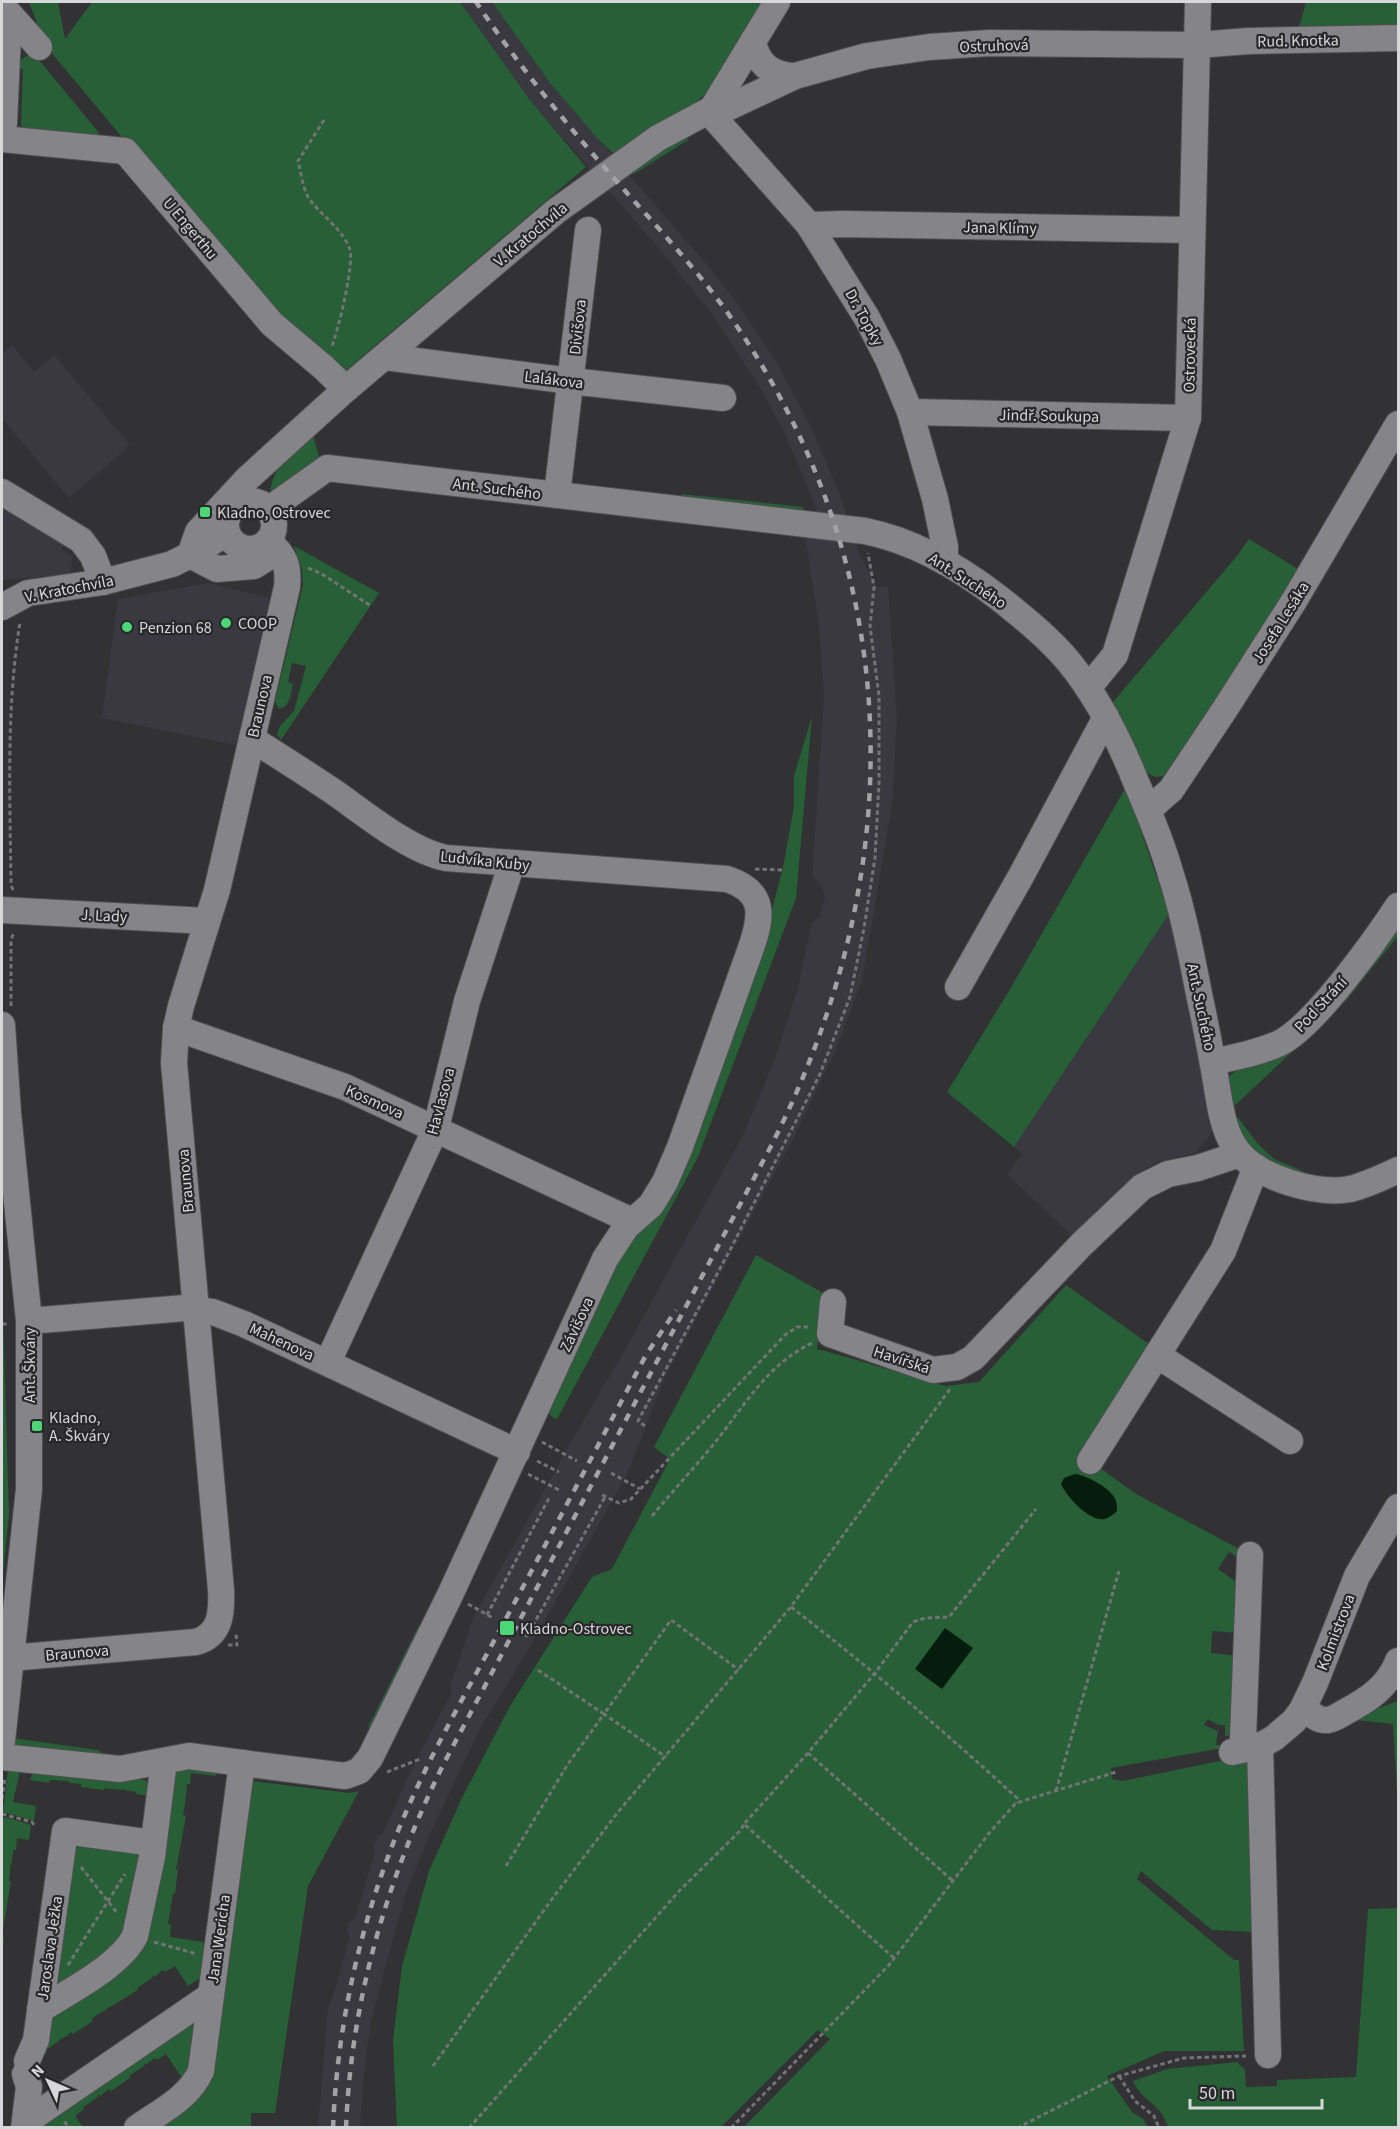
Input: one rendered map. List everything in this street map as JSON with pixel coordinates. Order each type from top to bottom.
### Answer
[{"type":"street","points":[[712,109],[777,2]]},
{"type":"street","name":"Ostrovecká","points":[[1088,688],[1115,655],[1188,418],[1198,2]]},
{"type":"street","points":[[2,139],[10,7]]},
{"type":"street","name":"Rud. Knotka","points":[[1197,45],[1249,41],[1398,38]]},
{"type":"street","points":[[753,41],[759,61],[766,68],[795,76]]},
{"type":"street","name":"Ostruhová","points":[[712,109],[727,108],[795,76],[867,57],[929,47],[989,43],[1197,45]]},
{"type":"street","name":"Dr. Topky","points":[[712,109],[716,120],[809,225],[867,318],[888,359],[910,412],[935,499],[945,547],[945,562]]},
{"type":"street","name":"V. Kratochvíla","points":[[11,611],[28,593],[103,582],[139,574],[171,564],[190,555],[198,532],[247,479],[346,389],[563,206],[658,138],[712,109]]},
{"type":"street","name":"U Engerthu","points":[[2,139],[125,152],[272,324],[324,367],[346,389]]},
{"type":"street","name":"Jana Klímy","points":[[809,225],[1191,231]]},
{"type":"street","name":"Divišova","points":[[557,495],[588,230]]},
{"type":"street","name":"Lalákova","points":[[385,357],[723,398]]},
{"type":"street","name":"Jindř. Soukupa","points":[[910,412],[1188,418]]},
{"type":"street","name":"Josefa Lesáka","points":[[1148,810],[1171,790],[1225,709],[1294,601],[1398,424]]},
{"type":"street","points":[[267,460],[262,506],[273,517],[273,534],[278,553]]},
{"type":"street","name":"Ant. Suchého","points":[[227,533],[226,523],[229,513],[236,506],[245,502],[262,506],[327,468],[865,531],[900,541],[945,562],[989,590],[1035,628],[1068,661],[1106,717],[1148,810],[1179,900],[1223,1116],[1230,1138],[1248,1161]]},
{"type":"street","points":[[2,492],[81,540],[93,556],[103,582]]},
{"type":"street","points":[[190,555],[227,533],[232,542],[240,548],[260,547],[278,553]]},
{"type":"street","points":[[190,555],[218,569],[254,566],[278,553]]},
{"type":"street","name":"Braunova","points":[[10,1658],[196,1642],[209,1636],[216,1628],[220,1615],[221,1590],[174,1063],[176,1028],[186,988],[217,890],[287,587],[278,553]]},
{"type":"street","points":[[957,987],[1021,876],[1106,717]]},
{"type":"street","name":"Ludvíka Kuby","points":[[252,739],[389,830],[424,851],[446,858],[721,878],[738,883],[749,892]]},
{"type":"street","name":"Havlasova","points":[[327,1362],[436,1128],[466,1001],[512,863]]},
{"type":"street","name":"Závišova","points":[[242,1763],[345,1776],[359,1771],[370,1758],[450,1594],[527,1455],[605,1260],[632,1221],[656,1199],[669,1174],[751,948],[760,917],[758,907],[749,892]]},
{"type":"street","name":"Pod Strání","points":[[1213,1062],[1262,1050],[1282,1042],[1304,1024],[1347,974],[1398,906]]},
{"type":"street","name":"J. Lady","points":[[12,911],[207,921]]},
{"type":"street","name":"Ant. Škváry","points":[[2,1741],[29,1489],[29,1321],[8,1113],[6,1021]]},
{"type":"street","name":"Kosmova","points":[[176,1028],[345,1088],[436,1128],[632,1221]]},
{"type":"street","points":[[1090,1461],[1223,1251],[1248,1161],[1284,1180],[1329,1191],[1361,1186],[1398,1170]]},
{"type":"street","name":"Havířská","points":[[823,1331],[925,1368],[949,1370],[973,1358],[1082,1244],[1142,1187],[1168,1174],[1248,1161]]},
{"type":"street","points":[[823,1331],[833,1302]]},
{"type":"street","name":"Mahenova","points":[[29,1321],[185,1308],[213,1312],[244,1324],[527,1455]]},
{"type":"street","points":[[1157,1355],[1290,1441]]},
{"type":"street","name":"Kolmistrova","points":[[1232,1752],[1260,1746],[1285,1730],[1305,1707],[1356,1576],[1398,1507]]},
{"type":"street","points":[[1250,1555],[1243,1738],[1250,1744],[1260,1746],[1268,2055]]},
{"type":"street","points":[[1305,1707],[1310,1714],[1318,1718],[1326,1720],[1335,1717],[1359,1705],[1379,1690],[1392,1675],[1398,1661]]},
{"type":"street","points":[[2,1757],[113,1768],[129,1768],[189,1756],[242,1763]]},
{"type":"street","name":"Jaroslava Ježka","points":[[40,2010],[117,1960],[129,1948],[135,1936],[153,1843],[164,1761]]},
{"type":"street","name":"Jana Wericha","points":[[25,2127],[33,2117],[210,1996],[242,1763]]},
{"type":"street","points":[[63,1844],[65,1831],[153,1843]]},
{"type":"street","name":"Jaroslava Ježka","points":[[40,2010],[63,1844]]},
{"type":"street","points":[[137,2127],[185,2094],[198,2078],[201,2071],[210,1996]]},
{"type":"street","points":[[25,2127],[29,2087],[26,2067],[36,2040],[40,2010]]},
{"type":"path","points":[[324,120],[298,161],[309,199],[327,217],[350,248],[351,268],[339,326],[324,367]]},
{"type":"path","points":[[645,1426],[638,1421],[731,1248],[820,1074],[850,997],[875,858],[879,782],[879,696],[870,626],[874,586],[865,531]]},
{"type":"path","points":[[278,553],[299,566],[315,571],[371,606]]},
{"type":"path","points":[[6,1021],[12,911],[10,735],[14,658],[11,611]]},
{"type":"path","points":[[524,1634],[527,1636],[603,1496],[616,1502],[631,1499],[785,1335],[797,1327],[823,1331]]},
{"type":"path","points":[[652,1516],[768,1374],[823,1331]]},
{"type":"path","points":[[433,2066],[552,1899],[618,1812],[790,1607],[950,1390],[949,1370]]},
{"type":"path","points":[[527,1455],[577,1461]]},
{"type":"path","points":[[527,1455],[559,1472]]},
{"type":"path","points":[[527,1455],[561,1491]]},
{"type":"path","points":[[611,1473],[640,1488]]},
{"type":"path","points":[[487,1615],[549,1498]]},
{"type":"path","points":[[469,2127],[681,1889],[741,1830],[875,1674],[913,1622],[925,1618],[949,1617],[1036,1509]]},
{"type":"path","points":[[1056,1791],[1119,1571]]},
{"type":"path","points":[[790,1607],[943,1731],[1017,1798],[1016,1803]]},
{"type":"path","points":[[506,1866],[568,1764],[671,1620],[739,1670]]},
{"type":"path","points":[[538,1670],[666,1756]]},
{"type":"path","points":[[808,1753],[952,1881]]},
{"type":"path","points":[[731,2127],[894,1958],[990,1832],[1016,1803],[1116,1772]]},
{"type":"path","points":[[2,1814],[32,1822],[33,1825]]},
{"type":"path","points":[[744,1824],[894,1958]]},
{"type":"path","points":[[63,1844],[135,1936],[215,1960]]},
{"type":"path","points":[[63,1974],[126,1872]]},
{"type":"path","points":[[1017,2127],[1119,2076],[1184,2058],[1268,2055]]},
{"type":"path","points":[[1119,2076],[1135,2101],[1154,2116],[1158,2127]]},
{"type":"shaded area","points":[[460,2],[492,2],[550,83],[737,303],[775,360],[810,425],[838,490],[860,555],[877,587],[888,586],[897,718],[892,805],[862,981],[835,1052],[793,1139],[665,1377],[628,1472],[533,1642],[479,1730],[430,1834],[405,1895],[372,2017],[365,2062],[360,2127],[318,2128],[328,2008],[338,1981],[349,1938],[347,1931],[349,1923],[355,1918],[375,1853],[374,1845],[378,1836],[384,1831],[411,1771],[452,1692],[451,1684],[473,1618],[629,1343],[743,1135],[775,1059],[797,991],[812,923],[820,916],[825,896],[821,886],[812,875],[824,696],[819,626],[806,541],[810,532],[824,532],[813,500],[786,436],[764,394],[715,318],[661,251],[530,100]]},
{"type":"shaded area","points":[[12,345],[34,372],[54,355],[130,445],[69,498],[2,418],[2,354]]},
{"type":"shaded area","points":[[2,504],[66,541],[61,549],[73,557],[70,574],[2,580]]},
{"type":"shaded area","points":[[209,583],[270,598],[236,745],[102,718],[118,599]]},
{"type":"shaded area","points":[[1169,914],[1189,994],[1212,1115],[1207,1122],[1215,1129],[1195,1153],[1157,1162],[1143,1170],[1094,1213],[1088,1223],[1085,1222],[1072,1236],[1007,1174],[1022,1154],[1014,1147]]},
{"type":"shaded area","points":[[1075,1474],[1105,1487],[1114,1496],[1117,1511],[1107,1518],[1099,1519],[1092,1517],[1079,1507],[1061,1484],[1064,1478]]},
{"type":"shaded area","points":[[945,1628],[973,1648],[942,1689],[915,1669]]},
{"type":"green space","points":[[29,2],[58,2],[65,39],[92,2],[460,2],[530,100],[586,167],[345,371],[280,316],[157,179],[50,51],[42,37]]},
{"type":"green space","points":[[492,2],[768,2],[712,88],[693,105],[618,158],[598,139],[550,83]]},
{"type":"green space","points":[[1306,2],[1398,2],[1398,32],[1298,31]]},
{"type":"green space","points":[[29,54],[35,55],[99,133],[98,137],[24,131],[21,124],[23,69],[16,68],[19,61]]},
{"type":"green space","points":[[684,135],[688,140],[634,174],[631,170]]},
{"type":"green space","points":[[312,431],[321,464],[270,493],[275,474],[280,466]]},
{"type":"green space","points":[[682,494],[803,507],[808,519],[682,498]]},
{"type":"green space","points":[[1249,539],[1298,569],[1221,698],[1165,776],[1155,777],[1146,772],[1113,702]]},
{"type":"green space","points":[[294,546],[379,593],[281,740],[277,734],[280,726],[294,711],[306,666],[292,663],[288,682],[293,684],[291,696],[286,706],[279,709],[275,702],[303,585],[302,570]]},
{"type":"green space","points":[[812,716],[796,898],[698,1157],[557,1419],[550,1414],[545,1404],[615,1266],[760,954],[783,868],[794,806],[794,776]]},
{"type":"green space","points":[[1126,787],[1169,914],[1014,1147],[947,1092],[1009,991]]},
{"type":"green space","points":[[1398,916],[1398,936],[1345,1002],[1340,997]]},
{"type":"green space","points":[[1333,1005],[1337,1010],[1232,1108],[1226,1079]]},
{"type":"green space","points":[[1233,1111],[1258,1144],[1274,1159],[1319,1178],[1261,1161],[1229,1119]]},
{"type":"green space","points":[[756,1255],[823,1293],[817,1350],[945,1386],[979,1382],[1066,1285],[1153,1347],[1085,1457],[1136,1494],[1245,1552],[1243,1561],[1229,1552],[1218,1569],[1241,1585],[1241,1633],[1212,1631],[1211,1653],[1240,1656],[1232,1736],[1225,1736],[1225,1725],[1218,1725],[1208,1719],[1204,1725],[1218,1731],[1216,1745],[1227,1745],[1228,1747],[1111,1768],[1112,1779],[1123,1781],[1234,1758],[1250,1762],[1253,1932],[1212,1930],[1141,1871],[1137,1879],[1234,1960],[1239,1960],[1244,2051],[1164,2051],[1107,2076],[1132,2112],[1143,2119],[1148,2127],[744,2127],[830,2039],[818,2030],[721,2127],[397,2128],[393,2040],[402,1966],[429,1871],[462,1798],[510,1706],[592,1577],[612,1569],[670,1459],[654,1447]]},
{"type":"green space","points":[[2,1285],[9,1514],[2,1583]]},
{"type":"green space","points":[[419,1625],[427,1631],[375,1729],[368,1727]]},
{"type":"green space","points":[[1398,1701],[1398,1810],[1393,1724],[1348,1719]]},
{"type":"green space","points":[[12,1738],[98,1750],[110,1757],[10,1746]]},
{"type":"green space","points":[[177,1766],[216,1771],[216,1776],[191,1773],[190,1784],[187,1784],[183,1815],[186,1816],[176,1870],[178,1870],[175,1894],[173,1894],[169,1907],[171,1907],[168,1924],[171,1925],[170,1937],[210,1943],[205,1975],[188,1986],[175,1966],[165,1972],[163,1970],[154,1977],[152,1975],[152,1978],[137,1988],[138,1990],[92,2018],[93,2021],[73,2034],[72,2032],[62,2039],[61,2037],[46,2050],[47,2052],[37,2058],[45,2020],[123,1962],[172,1773]]},
{"type":"green space","points":[[8,1769],[20,1771],[13,1802],[36,1806],[34,1821],[3,1812]]},
{"type":"green space","points":[[33,1771],[140,1779],[146,1781],[150,1788],[149,1796],[136,1794],[124,1788],[122,1790],[105,1788],[104,1790],[81,1787],[81,1784],[69,1783],[69,1781],[50,1780],[49,1783],[30,1780]]},
{"type":"green space","points":[[253,1781],[349,1793],[359,1791],[308,1886],[275,2113],[251,2113],[251,2127],[160,2128],[198,2099],[214,2075]]},
{"type":"green space","points":[[6,1817],[31,1825],[29,1840],[17,1838],[16,1850],[13,1850],[12,1862],[10,1862],[9,1881],[11,1881],[2,1936],[2,1819]]},
{"type":"green space","points":[[69,1844],[141,1847],[128,1932],[58,1991],[49,1985]]},
{"type":"green space","points":[[1398,1908],[1398,2127],[1168,2127],[1161,2113],[1141,2094],[1133,2081],[1167,2069],[1237,2062],[1245,2070],[1246,2087],[1277,2086],[1277,2080],[1356,2077],[1368,1909]]},
{"type":"green space","points":[[191,2022],[196,2024],[186,2084],[166,2054],[145,2065],[144,2063],[144,2066],[129,2076],[130,2078],[111,2091],[109,2089],[100,2096],[98,2094],[98,2097],[83,2107],[84,2109],[75,2116],[83,2127],[37,2128]]},
{"type":"railway","points":[[346,2128],[349,2080],[364,1987],[375,1941],[405,1852],[443,1765],[770,1148],[816,1043],[849,937],[867,830],[870,723],[858,617],[830,512],[787,410],[727,312],[712,292],[566,122],[519,63],[476,2]]},
{"type":"railway","points":[[333,2128],[339,2053],[352,1979],[371,1907],[407,1809],[446,1730],[646,1355],[676,1310]]},
{"type":"place","name":"Kladno, Ostrovec","points":[[205,512]]},
{"type":"place","name":"COOP","points":[[226,623]]},
{"type":"place","name":"Penzion 68","points":[[127,627]]},
{"type":"place","name":"Kladno, A. Škváry","points":[[37,1426]]},
{"type":"place","name":"Kladno-Ostrovec","points":[[507,1628]]}]
